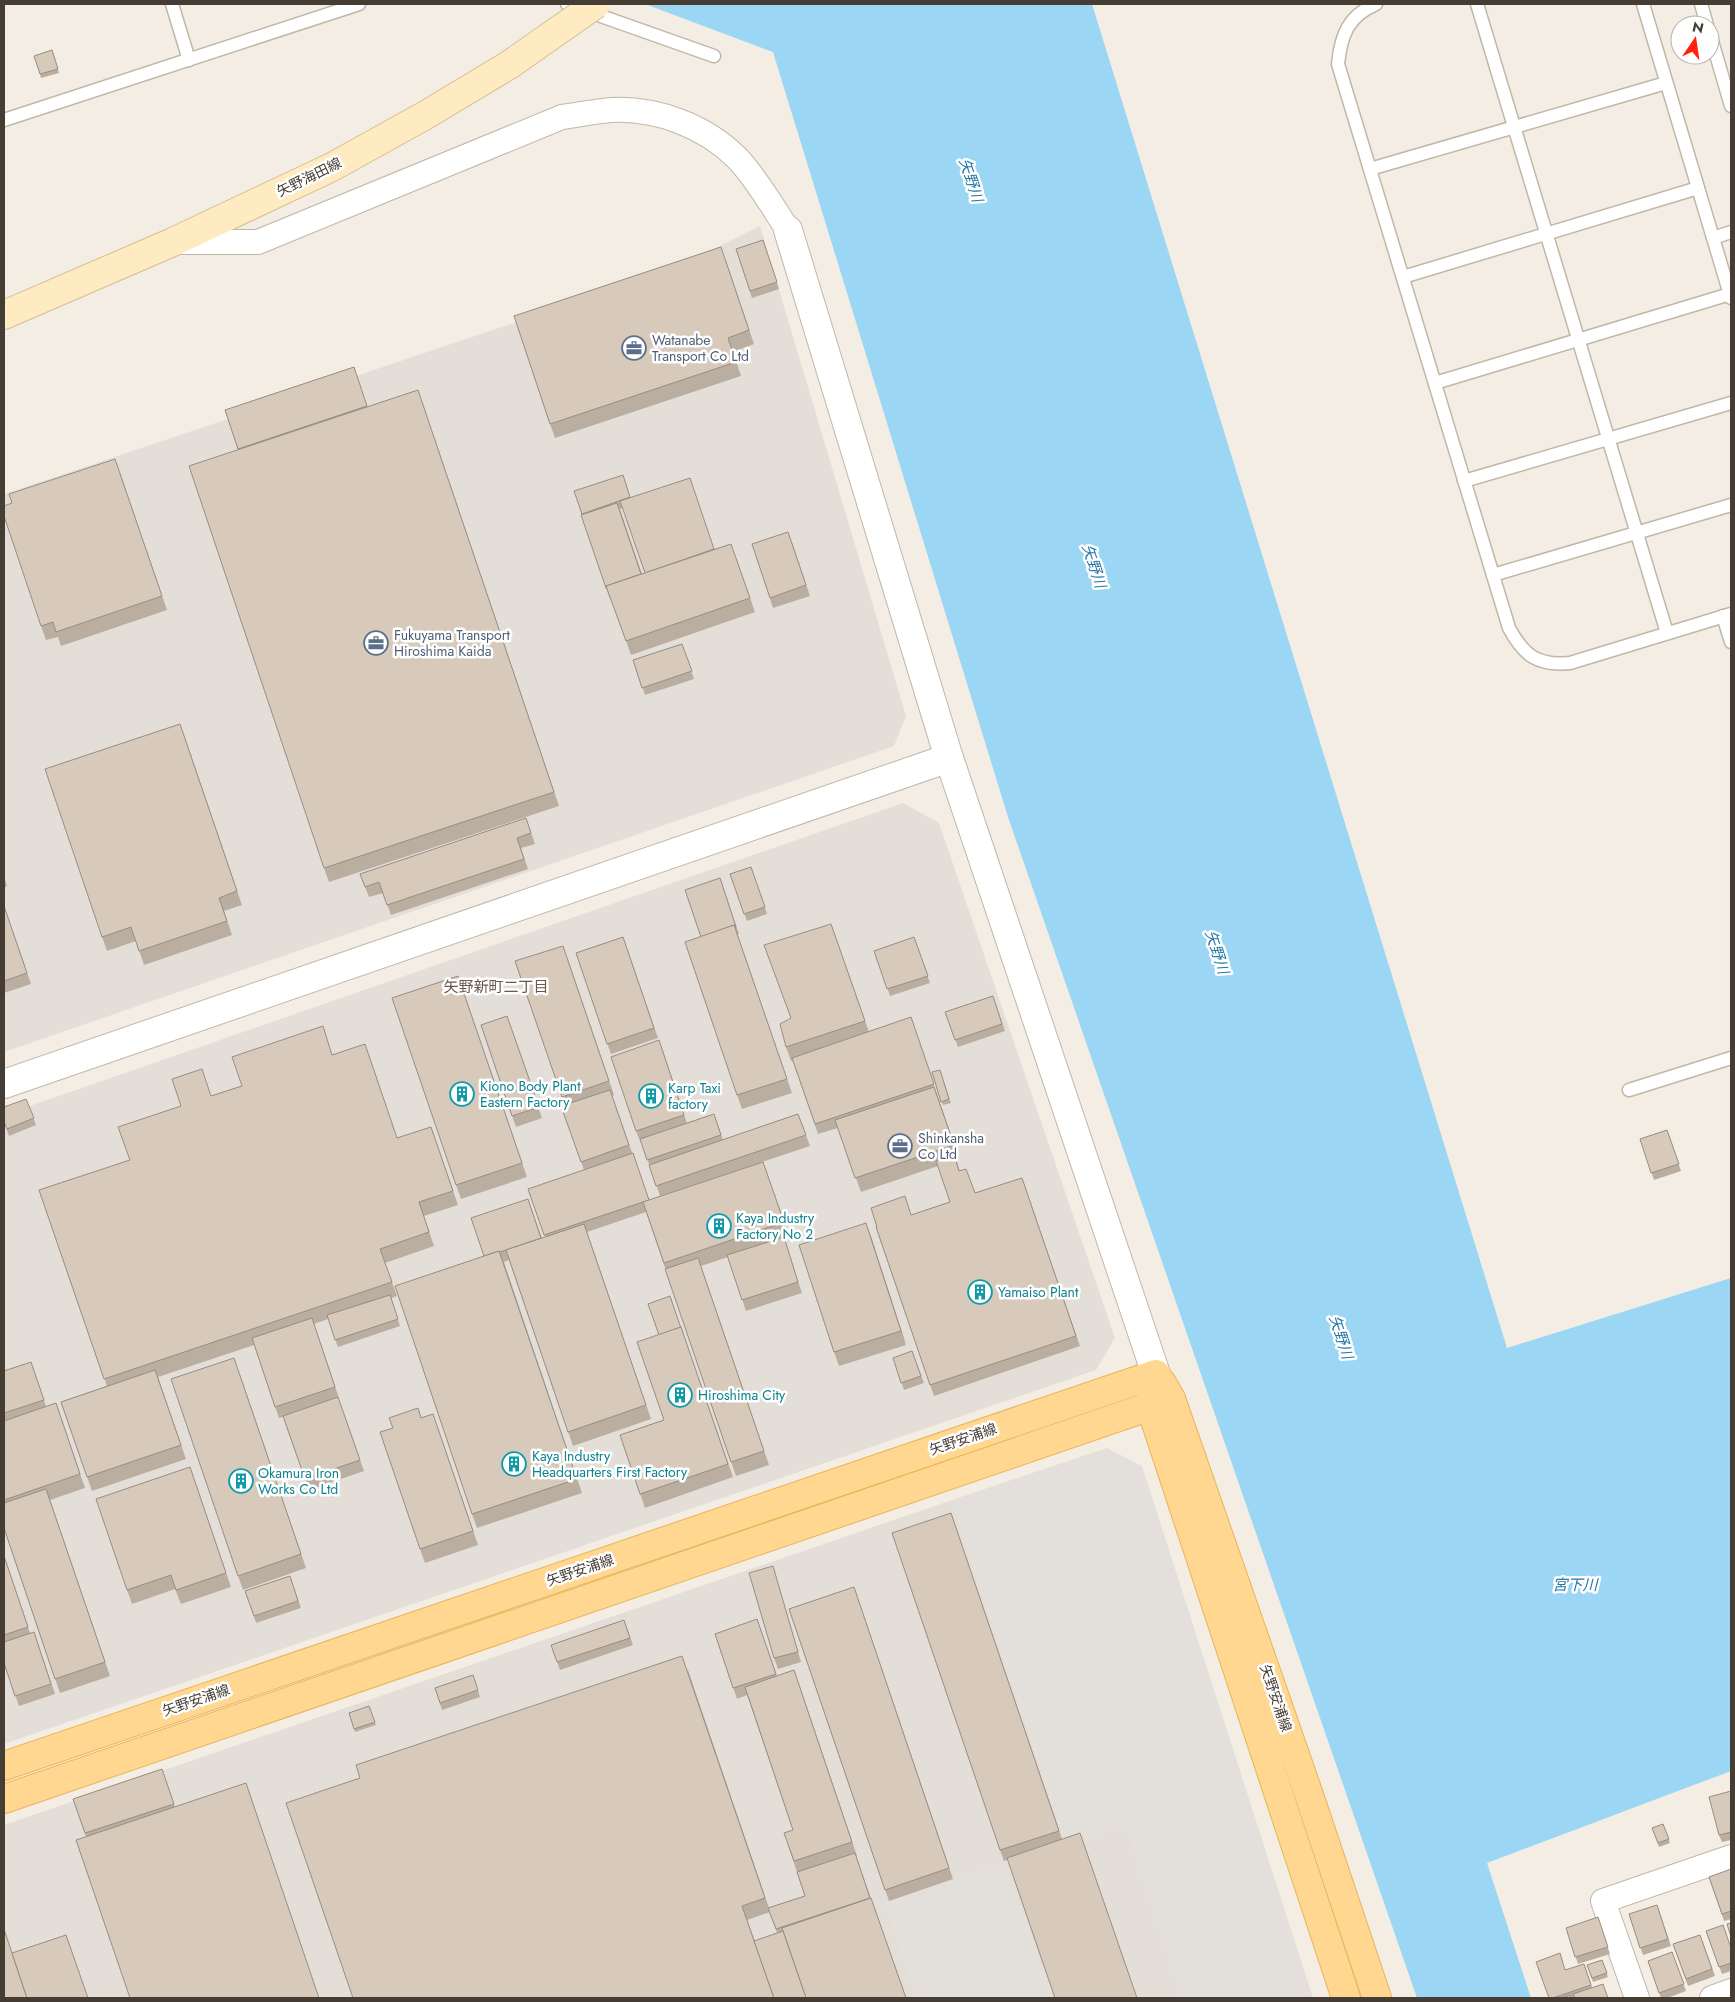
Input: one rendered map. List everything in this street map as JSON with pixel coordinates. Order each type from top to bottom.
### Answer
[{"type":"main road","name":"矢野海田線","points":[[4,315],[173,242],[332,166],[424,116],[509,65],[596,4]]},
{"type":"main road","name":"矢野安浦線","points":[[4,1766],[1156,1374],[1161,1402],[1346,1998]]},
{"type":"main road","name":"矢野安浦線","points":[[1161,1402],[1309,1795],[1377,1998]]},
{"type":"main road","points":[[4,1799],[1161,1402]]},
{"type":"street","points":[[173,242],[258,242],[562,117],[611,110],[644,111],[678,120],[706,135],[737,158],[788,230],[949,758],[1156,1374]]},
{"type":"street","points":[[4,1084],[949,758]]},
{"type":"street","points":[[1637,1998],[1603,1901],[1731,1857]]},
{"type":"street","points":[[1712,1998],[1731,1991]]},
{"type":"lane","points":[[172,4],[189,60]]},
{"type":"lane","points":[[4,120],[359,4]]},
{"type":"lane","points":[[567,4],[714,56]]},
{"type":"lane","points":[[1376,4],[1365,8],[1348,25],[1340,43],[1338,64],[1509,628],[1518,646],[1534,658],[1553,664],[1570,663],[1727,615],[1731,642]]},
{"type":"lane","points":[[1477,4],[1667,633]]},
{"type":"lane","points":[[1435,383],[1731,296],[1642,4]]},
{"type":"lane","points":[[1719,65],[1731,106]]},
{"type":"lane","points":[[1370,169],[1666,83]]},
{"type":"lane","points":[[1403,277],[1698,188]]},
{"type":"lane","points":[[1713,238],[1731,232]]},
{"type":"lane","points":[[1464,481],[1731,403]]},
{"type":"lane","points":[[1493,575],[1731,505]]},
{"type":"lane","points":[[1629,1090],[1731,1058]]},
{"type":"shaded area","points":[[760,226],[906,716],[894,746],[4,1052],[4,494],[669,271]]},
{"type":"shaded area","points":[[903,803],[939,823],[1115,1338],[1096,1370],[4,1744],[4,1115]]},
{"type":"shaded area","points":[[1107,1448],[1142,1466],[1313,1998],[1184,1998],[1126,1823],[1066,1843],[952,1500]]},
{"type":"shaded area","points":[[952,1500],[1066,1843],[1126,1823],[1184,1998],[1052,1998],[1006,1864],[886,1903],[918,1998],[4,1998],[4,1825]]},
{"type":"shaded area","points":[[1006,1863],[1052,1998],[918,1998],[886,1903]]},
{"type":"water","points":[[645,4],[1092,4],[1507,1348],[1731,1278],[1731,1771],[1487,1863],[1531,1998],[1417,1998],[1008,817],[773,52]]},
{"type":"building","points":[[52,50],[58,69],[40,74],[34,56]]},
{"type":"building","points":[[763,240],[777,282],[750,291],[736,249]]},
{"type":"building","name":"Watanabe Transport Co Ltd","points":[[721,247],[749,330],[728,338],[736,362],[550,424],[514,316]]},
{"type":"building","points":[[354,367],[367,406],[238,449],[225,410]]},
{"type":"building","name":"Fukuyama Transport Hiroshima Kaida","points":[[418,390],[554,792],[324,868],[189,466]]},
{"type":"building","points":[[115,459],[162,596],[56,632],[53,622],[41,626],[4,516],[4,506],[12,503],[9,494]]},
{"type":"building","points":[[623,475],[630,497],[582,514],[574,491]]},
{"type":"building","points":[[690,478],[714,549],[645,573],[620,501]]},
{"type":"building","points":[[617,503],[641,574],[606,586],[606,588],[581,515]]},
{"type":"building","points":[[788,532],[806,585],[770,598],[752,544]]},
{"type":"building","points":[[731,544],[750,598],[626,641],[606,586]]},
{"type":"building","points":[[682,644],[692,671],[642,688],[633,660]]},
{"type":"building","points":[[180,724],[237,891],[219,898],[227,921],[139,951],[131,927],[102,937],[45,769]]},
{"type":"building","points":[[526,818],[531,833],[517,838],[524,859],[387,905],[379,882],[365,887],[360,874]]},
{"type":"building","points":[[751,867],[765,907],[744,914],[730,874]]},
{"type":"building","points":[[720,878],[736,927],[734,925],[701,937],[685,890]]},
{"type":"building","points":[[4,906],[27,973],[4,981]]},
{"type":"building","points":[[831,924],[865,1021],[786,1047],[780,1024],[791,1018],[764,945]]},
{"type":"building","points":[[734,925],[787,1079],[737,1095],[685,942]]},
{"type":"building","points":[[623,937],[654,1028],[607,1044],[576,953]]},
{"type":"building","points":[[914,937],[928,976],[887,989],[874,951]]},
{"type":"building","points":[[563,946],[609,1081],[562,1097],[515,961]]},
{"type":"building","name":"Kiono Body Plant Eastern Factory","points":[[458,976],[522,1163],[456,1185],[392,998]]},
{"type":"building","points":[[993,996],[1002,1024],[955,1040],[945,1012]]},
{"type":"building","points":[[507,1016],[539,1107],[512,1116],[481,1025]]},
{"type":"building","points":[[911,1017],[934,1084],[815,1124],[792,1058]]},
{"type":"building","points":[[323,1026],[332,1055],[365,1044],[397,1138],[431,1127],[453,1191],[419,1202],[429,1232],[380,1249],[392,1282],[104,1379],[39,1190],[130,1160],[118,1127],[181,1106],[172,1079],[202,1069],[211,1096],[242,1086],[232,1057]]},
{"type":"building","name":"Karp Taxi factory","points":[[659,1040],[684,1115],[636,1131],[611,1057]]},
{"type":"building","points":[[940,1070],[949,1099],[941,1102],[932,1072]]},
{"type":"building","name":"Shinkansha Co Ltd","points":[[934,1087],[954,1145],[855,1178],[835,1120]]},
{"type":"building","points":[[610,1090],[629,1145],[581,1162],[561,1106]]},
{"type":"building","points":[[26,1099],[34,1118],[7,1129],[4,1122],[4,1107]]},
{"type":"building","points":[[714,1114],[721,1135],[647,1160],[640,1139]]},
{"type":"building","points":[[798,1114],[806,1135],[656,1186],[649,1165]]},
{"type":"building","points":[[1667,1130],[1679,1164],[1651,1173],[1640,1139]]},
{"type":"building","points":[[633,1153],[649,1200],[544,1235],[528,1189]]},
{"type":"building","name":"Yamaiso Plant","points":[[954,1154],[959,1171],[966,1169],[975,1193],[1022,1178],[1076,1336],[930,1385],[871,1208],[905,1196],[911,1215],[950,1202],[936,1161]]},
{"type":"building","name":"Kaya Industry Factory No 2","points":[[763,1162],[784,1222],[664,1263],[643,1202]]},
{"type":"building","points":[[528,1199],[541,1238],[484,1256],[471,1218]]},
{"type":"building","points":[[866,1223],[901,1331],[834,1352],[799,1245]]},
{"type":"building","points":[[584,1224],[646,1405],[568,1432],[506,1250]]},
{"type":"building","points":[[784,1237],[798,1282],[742,1300],[727,1255]]},
{"type":"building","points":[[499,1251],[577,1479],[472,1514],[395,1286]]},
{"type":"building","points":[[698,1258],[764,1451],[731,1462],[665,1269]]},
{"type":"building","points":[[390,1295],[398,1319],[335,1340],[327,1315]]},
{"type":"building","points":[[670,1296],[681,1327],[659,1335],[648,1304]]},
{"type":"building","points":[[312,1318],[335,1387],[275,1407],[252,1338]]},
{"type":"building","name":"Hiroshima City","points":[[681,1327],[728,1464],[640,1494],[620,1435],[664,1420],[637,1342]]},
{"type":"building","points":[[912,1351],[921,1376],[901,1383],[893,1358]]},
{"type":"building","name":"Okamura Iron Works Co Ltd","points":[[234,1358],[301,1554],[238,1576],[171,1379]]},
{"type":"building","points":[[31,1362],[44,1400],[4,1413],[4,1371]]},
{"type":"building","points":[[155,1370],[181,1445],[87,1477],[61,1402]]},
{"type":"building","points":[[338,1397],[360,1460],[305,1479],[283,1416]]},
{"type":"building","points":[[56,1403],[80,1474],[4,1500],[4,1421]]},
{"type":"building","points":[[418,1408],[421,1418],[433,1414],[473,1531],[420,1549],[380,1432],[393,1428],[389,1418]]},
{"type":"building","points":[[190,1467],[226,1573],[176,1590],[171,1575],[127,1590],[96,1499]]},
{"type":"building","points":[[46,1489],[105,1662],[55,1679],[4,1528],[4,1503]]},
{"type":"building","points":[[951,1513],[1059,1831],[1000,1850],[892,1533]]},
{"type":"building","points":[[4,1556],[28,1627],[4,1635]]},
{"type":"building","points":[[773,1566],[798,1652],[774,1658],[749,1573]]},
{"type":"building","points":[[290,1576],[298,1601],[254,1616],[245,1591]]},
{"type":"building","points":[[854,1587],[949,1868],[885,1890],[789,1609]]},
{"type":"building","points":[[757,1619],[776,1674],[733,1688],[715,1634]]},
{"type":"building","points":[[624,1620],[630,1638],[557,1662],[551,1645]]},
{"type":"building","points":[[34,1632],[51,1684],[15,1696],[4,1663],[4,1642]]},
{"type":"building","points":[[682,1656],[765,1898],[742,1906],[774,1998],[353,1998],[286,1803],[360,1778],[356,1765]]},
{"type":"building","points":[[794,1670],[852,1842],[794,1861],[784,1833],[793,1830],[745,1687]]},
{"type":"building","points":[[473,1675],[478,1690],[440,1703],[435,1688]]},
{"type":"building","points":[[369,1706],[375,1722],[354,1729],[349,1713]]},
{"type":"building","points":[[162,1769],[174,1804],[85,1833],[73,1799]]},
{"type":"building","points":[[246,1783],[319,1998],[130,1998],[76,1840]]},
{"type":"building","points":[[1731,1791],[1731,1832],[1719,1835],[1709,1797]]},
{"type":"building","points":[[1663,1824],[1669,1839],[1658,1843],[1652,1828]]},
{"type":"building","points":[[1080,1833],[1137,1998],[1055,1998],[1007,1858]]},
{"type":"building","points":[[855,1853],[870,1898],[776,1929],[768,1908],[805,1896],[797,1872]]},
{"type":"building","points":[[1731,1869],[1731,1911],[1722,1914],[1709,1877]]},
{"type":"building","points":[[871,1898],[906,1998],[806,1998],[782,1928]]},
{"type":"building","points":[[1657,1905],[1668,1939],[1640,1948],[1629,1914]]},
{"type":"building","points":[[1598,1917],[1608,1947],[1575,1957],[1566,1928]]},
{"type":"building","points":[[1731,1923],[1731,1937],[1727,1924]]},
{"type":"building","points":[[1723,1925],[1731,1948],[1731,1963],[1719,1967],[1706,1931]]},
{"type":"building","points":[[4,1929],[27,1998],[4,1998]]},
{"type":"building","points":[[783,1931],[806,1998],[774,1998],[754,1941]]},
{"type":"building","points":[[66,1935],[88,1998],[27,1998],[12,1953]]},
{"type":"building","points":[[1700,1935],[1712,1969],[1686,1979],[1673,1944]]},
{"type":"building","points":[[1672,1952],[1684,1984],[1659,1993],[1648,1961]]},
{"type":"building","points":[[1560,1953],[1565,1970],[1584,1964],[1591,1985],[1549,1998],[1536,1962]]},
{"type":"building","points":[[1602,1960],[1607,1973],[1592,1978],[1587,1965]]},
{"type":"building","points":[[1603,1984],[1608,1998],[1575,1998],[1573,1994]]},
{"type":"place","name":"Watanabe Transport Co Ltd","points":[[634,348]]},
{"type":"place","name":"Fukuyama Transport Hiroshima Kaida","points":[[376,643]]},
{"type":"place","name":"Kiono Body Plant Eastern Factory","points":[[462,1094]]},
{"type":"place","name":"Karp Taxi factory","points":[[651,1096]]},
{"type":"place","name":"Shinkansha Co Ltd","points":[[900,1146]]},
{"type":"place","name":"Kaya Industry Factory No 2","points":[[719,1226]]},
{"type":"place","name":"Yamaiso Plant","points":[[980,1292]]},
{"type":"place","name":"Hiroshima City","points":[[680,1395]]},
{"type":"place","name":"Kaya Industry Headquarters First Factory","points":[[514,1464]]},
{"type":"place","name":"Okamura Iron Works Co Ltd","points":[[241,1481]]},
{"type":"district","name":"矢野新町二丁目","points":[[496,987]]},
{"type":"water label","name":"矢野川","points":[[971,180]]},
{"type":"water label","name":"矢野川","points":[[1094,566]]},
{"type":"water label","name":"矢野川","points":[[1217,952]]},
{"type":"water label","name":"矢野川","points":[[1341,1337]]},
{"type":"water label","name":"宮下川","points":[[1575,1585]]}]
